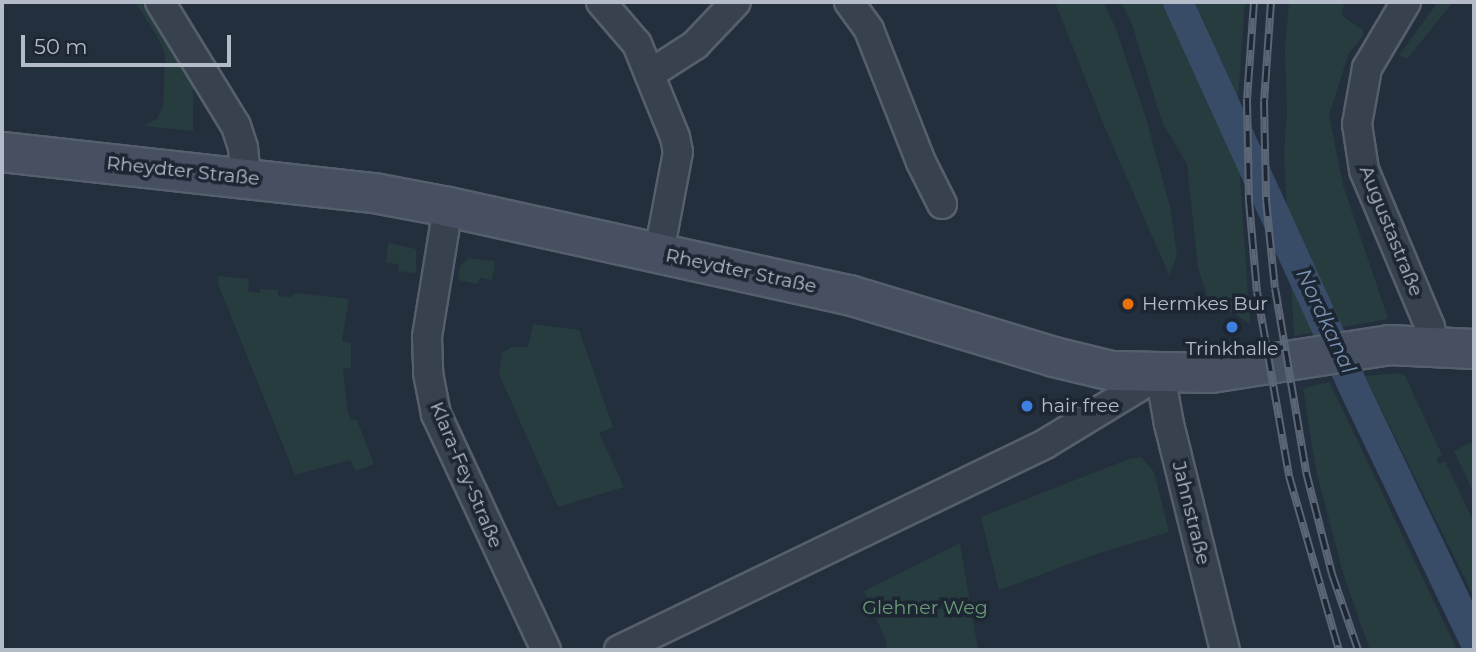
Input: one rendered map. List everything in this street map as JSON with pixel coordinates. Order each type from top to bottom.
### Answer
[{"type":"main road","name":"Rheydter Straße","points":[[2,152],[374,193],[448,207],[849,295],[1054,357],[1112,371],[1160,374],[1245,370],[1375,346],[1433,345],[1474,349]]},
{"type":"street","points":[[160,2],[236,126],[243,148],[246,178]]},
{"type":"street","points":[[601,2],[637,44],[675,137],[678,152],[659,253]]},
{"type":"street","points":[[650,74],[695,45],[736,2]]},
{"type":"street","points":[[849,2],[869,30],[921,162],[942,204]]},
{"type":"street","name":"Augustastraße","points":[[1406,2],[1367,68],[1357,124],[1364,170],[1430,327],[1433,345]]},
{"type":"street","name":"Klara-Fey-Straße","points":[[448,207],[427,337],[428,373],[436,414],[546,650]]},
{"type":"street","points":[[624,649],[1045,444],[1160,374]]},
{"type":"street","name":"Jahnstraße","points":[[1160,374],[1169,424],[1225,650]]},
{"type":"green space","points":[[135,2],[152,2],[196,83],[193,88],[193,131],[143,126],[157,119],[163,106],[165,54]]},
{"type":"green space","points":[[1055,2],[1103,2],[1116,29],[1146,118],[1170,207],[1177,256],[1169,275],[1103,123]]},
{"type":"green space","points":[[1121,2],[1164,2],[1239,163],[1250,324],[1207,296],[1198,268],[1187,164],[1162,122],[1132,24]]},
{"type":"green space","points":[[1195,2],[1245,2],[1238,99]]},
{"type":"green space","points":[[1289,2],[1344,2],[1342,16],[1363,30],[1363,36],[1349,53],[1329,115],[1343,185],[1388,319],[1294,336],[1284,152],[1287,114],[1285,50]]},
{"type":"green space","points":[[1438,2],[1453,2],[1407,59],[1399,55]]},
{"type":"green space","points":[[388,243],[416,249],[416,273],[398,271],[399,264],[386,263]]},
{"type":"green space","points":[[469,258],[495,261],[492,280],[480,278],[478,284],[458,280],[460,266]]},
{"type":"green space","points":[[218,276],[249,279],[248,291],[260,293],[260,289],[278,290],[278,296],[291,297],[295,293],[349,299],[342,341],[351,343],[351,367],[343,369],[347,407],[350,419],[357,420],[374,464],[356,471],[350,460],[295,475],[218,284]]},
{"type":"green space","points":[[533,324],[579,330],[613,427],[599,433],[624,487],[558,507],[499,374],[502,353],[511,347],[528,347]]},
{"type":"green space","points":[[1399,373],[1405,376],[1442,455],[1436,458],[1439,464],[1445,461],[1474,523],[1474,597],[1365,376]]},
{"type":"green space","points":[[1330,382],[1457,650],[1370,650],[1343,573],[1316,470],[1303,388]]},
{"type":"green space","points":[[1474,441],[1474,494],[1454,451]]},
{"type":"green space","points":[[1141,457],[1154,472],[1169,532],[1099,553],[999,590],[981,517],[1129,459]]},
{"type":"green space","name":"Glehner Weg","points":[[960,543],[978,650],[887,650],[886,640],[864,591]]},
{"type":"waterway","name":"Nordkanal","points":[[1178,2],[1351,382],[1474,640]]},
{"type":"railway","points":[[1254,2],[1247,99],[1249,201],[1257,292],[1289,476],[1339,650]]},
{"type":"railway","points":[[1271,2],[1264,101],[1266,200],[1275,288],[1306,472],[1332,574],[1358,650]]},
{"type":"place","name":"Hermkes Bur","points":[[1128,304]]},
{"type":"place","name":"Trinkhalle","points":[[1232,327]]},
{"type":"place","name":"hair free","points":[[1027,406]]}]
